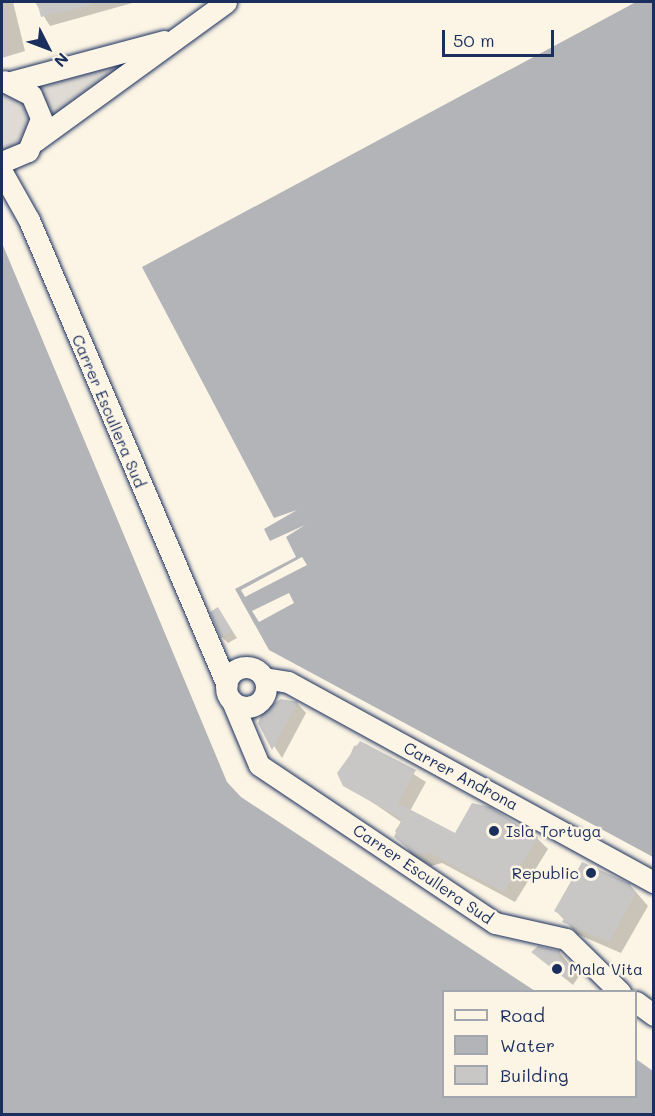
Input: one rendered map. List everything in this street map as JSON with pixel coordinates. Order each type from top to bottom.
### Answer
[{"type":"street","points":[[10,160],[226,2]]},
{"type":"street","points":[[6,82],[177,37]]},
{"type":"street","points":[[6,82],[38,106],[35,141]]},
{"type":"street","name":"Carrer Escullera Sud","points":[[10,160],[7,180],[205,633],[233,685],[259,765],[495,923],[566,939],[622,990]]},
{"type":"street","name":"Carrer Androna","points":[[233,685],[252,668],[264,678],[288,682],[654,882]]},
{"type":"street","points":[[259,765],[250,736],[255,705],[264,697],[264,678]]},
{"type":"street","points":[[233,685],[255,705]]},
{"type":"street","name":"Carrer Escullera Sud","points":[[637,995],[654,999]]},
{"type":"street","points":[[637,1003],[654,1015]]},
{"type":"shaded area","points":[[137,56],[49,121],[46,102],[31,84]]},
{"type":"shaded area","points":[[2,90],[22,97],[33,114],[25,142],[2,151]]},
{"type":"water","points":[[636,2],[653,2],[653,857],[269,650],[235,589],[296,557],[286,537],[305,525],[270,541],[264,529],[297,510],[274,518],[142,267]]},
{"type":"water","points":[[2,243],[227,782],[241,797],[533,990],[442,990],[442,1098],[637,1098],[637,1060],[653,1071],[653,1114],[2,1114]]},
{"type":"pier","points":[[302,557],[307,565],[245,597],[241,590]]},
{"type":"pier","points":[[289,593],[294,603],[259,622],[252,611]]},
{"type":"building","points":[[37,2],[91,2],[91,5],[41,17]]},
{"type":"building","points":[[218,607],[232,631],[221,638],[210,612]]},
{"type":"building","points":[[281,699],[298,702],[272,750],[258,723],[264,709]]},
{"type":"building","points":[[360,741],[416,770],[398,803],[455,833],[472,803],[490,807],[538,837],[504,892],[430,853],[415,854],[394,837],[402,819],[343,786],[337,773]]},
{"type":"building","points":[[582,862],[631,884],[629,888],[636,893],[609,942],[562,922],[565,917],[554,911]]},
{"type":"building","points":[[538,946],[560,951],[559,958],[575,969],[567,980],[531,952]]},
{"type":"place","name":"Isla Tortuga","points":[[494,831]]},
{"type":"place","name":"Republic","points":[[591,873]]},
{"type":"place","name":"Mala Vita","points":[[557,969]]}]
